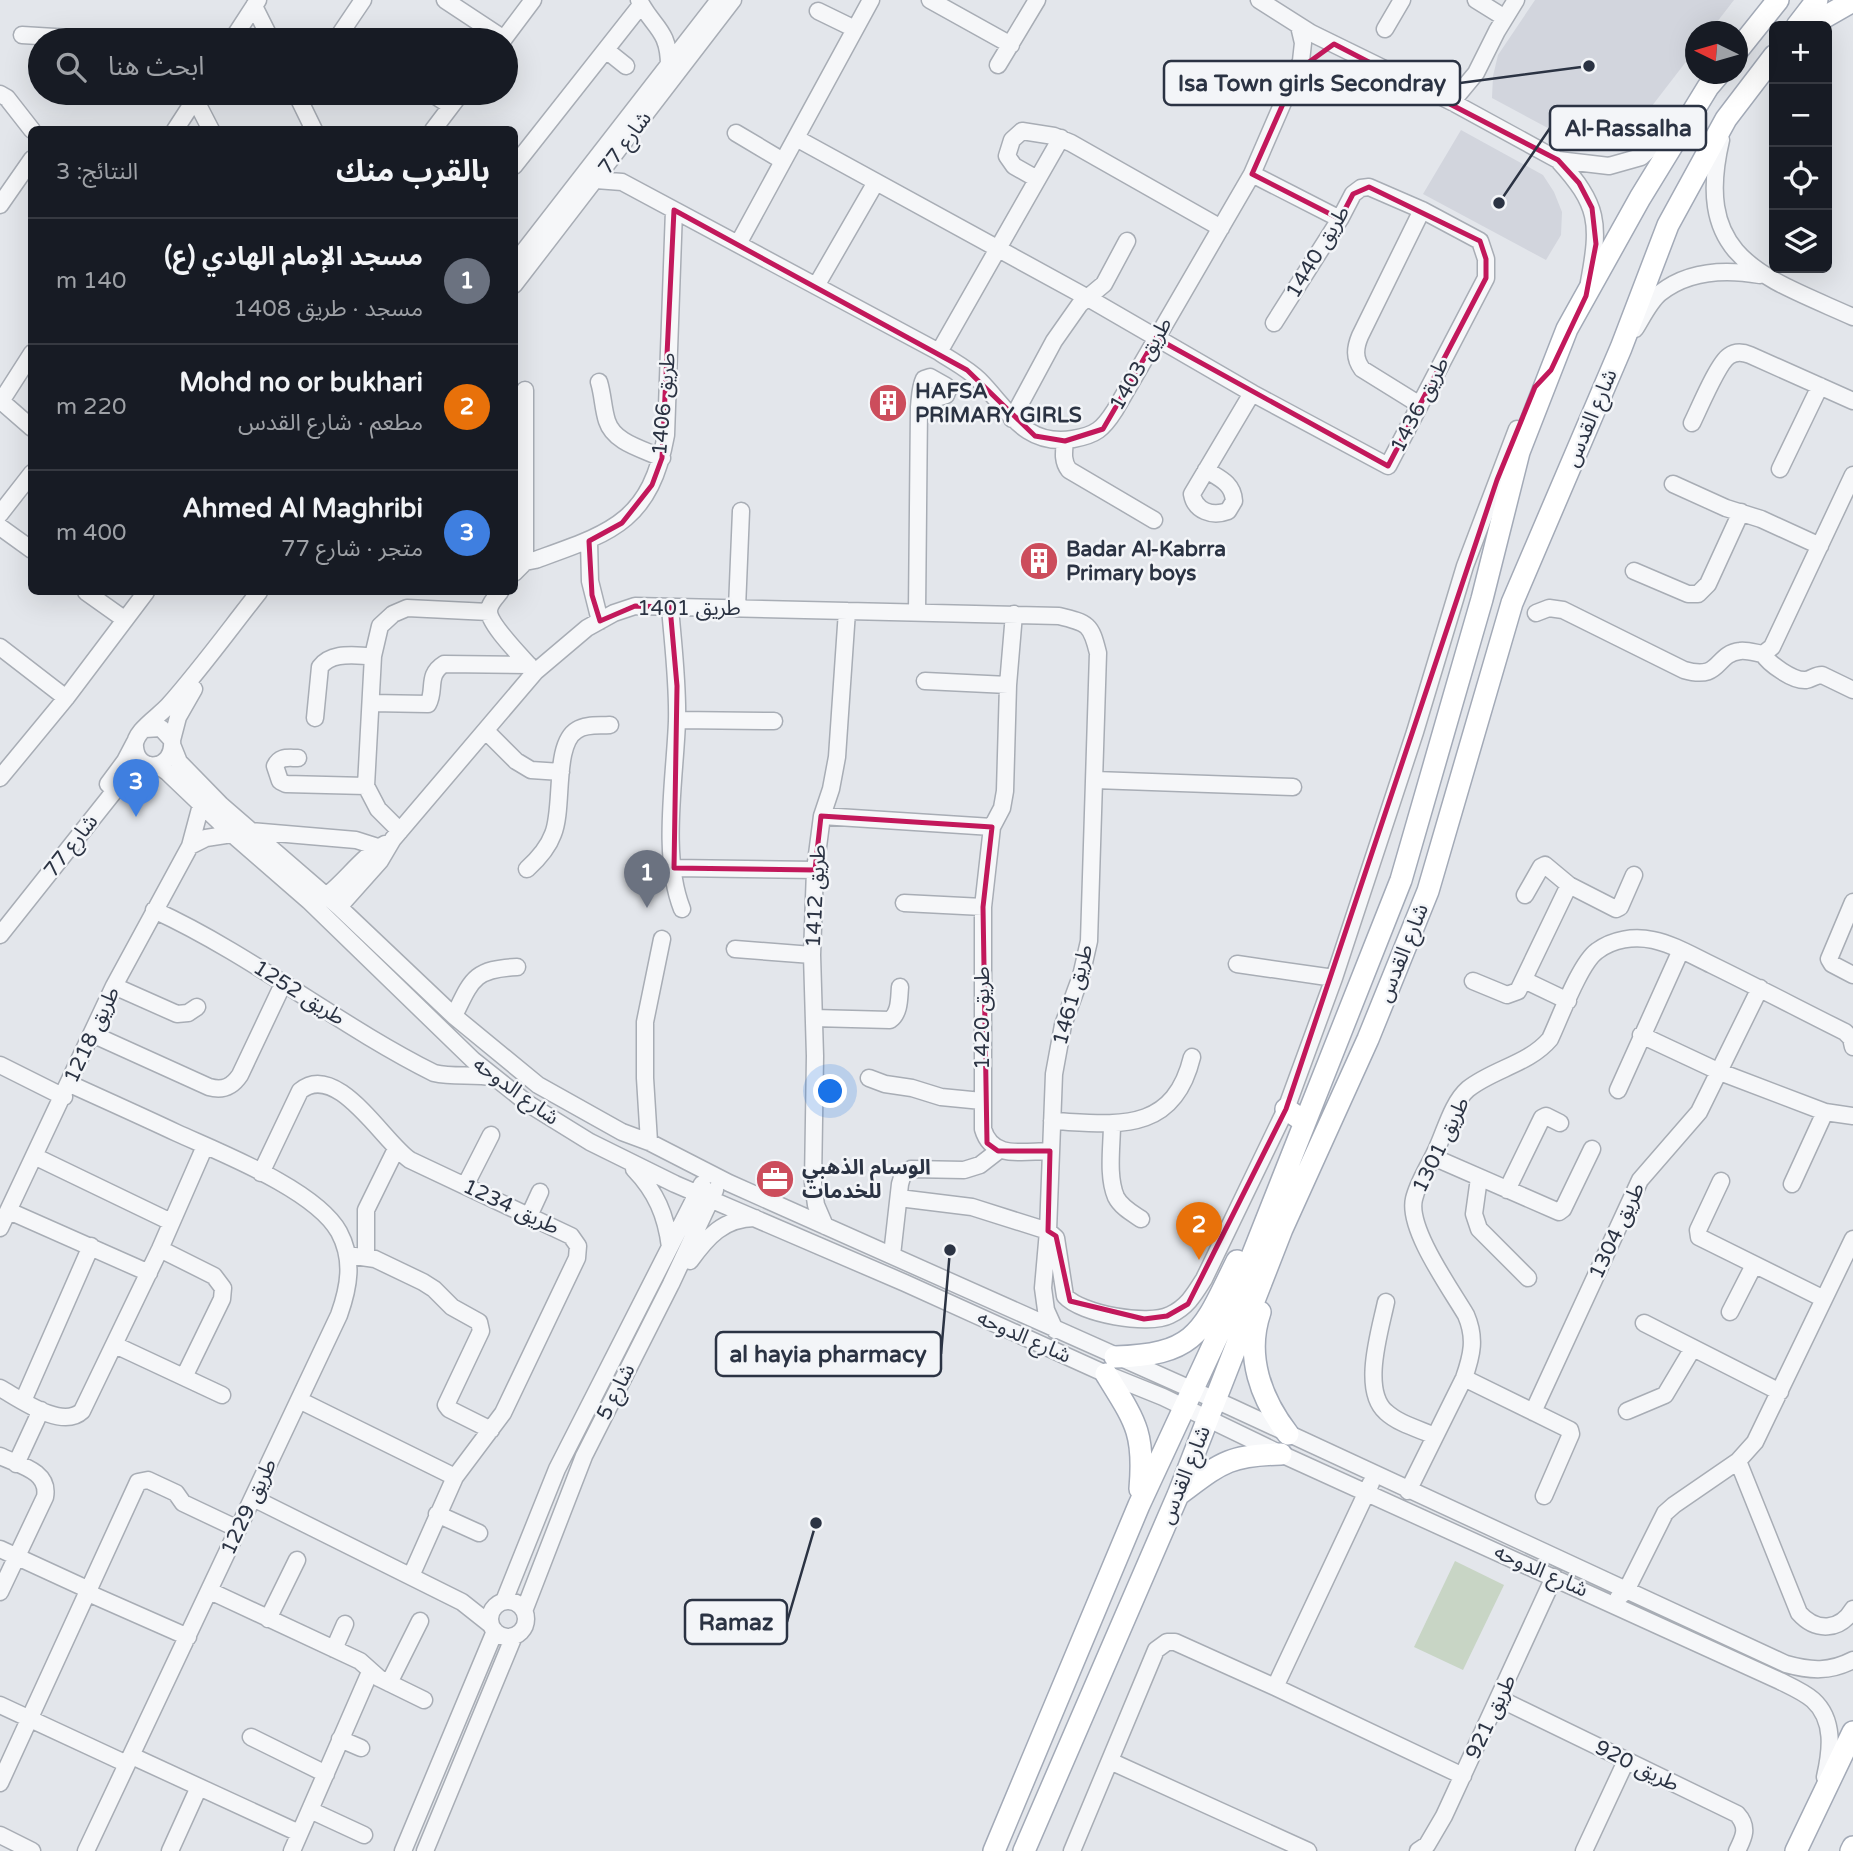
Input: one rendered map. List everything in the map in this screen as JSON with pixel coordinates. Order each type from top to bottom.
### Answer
[{"type":"main road","points":[[1748,38],[1778,0]]},
{"type":"main road","points":[[1801,21],[1817,0]]},
{"type":"main road","points":[[1818,21],[1853,1]]},
{"type":"main road","name":"شارع القدس","points":[[1024,1851],[1178,1496],[1282,1229],[1368,1039],[1428,891],[1512,603],[1621,348],[1668,225],[1726,119],[1769,63]]},
{"type":"main road","name":"شارع القدس","points":[[994,1851],[1139,1505],[1237,1294],[1401,880],[1482,599],[1519,452],[1567,329],[1640,198],[1711,84]]},
{"type":"main road","points":[[1286,1109],[1305,1122]]},
{"type":"main road","points":[[1139,1505],[1142,1442],[1111,1366],[1160,1353],[1194,1336],[1206,1322],[1260,1218],[1274,1204]]},
{"type":"main road","points":[[1178,1496],[1218,1465],[1284,1444],[1262,1393],[1254,1345],[1257,1321],[1275,1265],[1282,1229]]},
{"type":"main road","points":[[1796,1851],[1853,1732]]},
{"type":"street","points":[[348,28],[363,0]]},
{"type":"street","points":[[445,0],[486,28]]},
{"type":"street","points":[[512,28],[533,0]]},
{"type":"street","name":"شارع 77","points":[[518,259],[719,0]]},
{"type":"street","name":"شارع 77","points":[[518,280],[733,0]]},
{"type":"street","points":[[738,244],[871,0]]},
{"type":"street","points":[[930,0],[1010,45]]},
{"type":"street","points":[[998,65],[1037,0]]},
{"type":"street","points":[[1259,0],[1299,26],[1452,102],[1558,160],[1579,183],[1592,208],[1596,244],[1586,296]]},
{"type":"street","points":[[1385,29],[1402,0]]},
{"type":"street","points":[[1476,0],[1504,18]]},
{"type":"street","points":[[1452,102],[1476,73],[1516,0]]},
{"type":"street","points":[[240,28],[256,3]]},
{"type":"street","points":[[256,3],[266,28]]},
{"type":"street","points":[[518,161],[640,3],[663,33],[669,65]]},
{"type":"street","points":[[818,10],[855,29]]},
{"type":"street","name":"طريق 1403","points":[[596,180],[622,182],[939,352],[974,376],[1012,419],[1035,436],[1051,440],[1085,437],[1103,429],[1252,174],[1298,70],[1303,52],[1299,26]]},
{"type":"street","points":[[663,33],[680,34],[696,29]]},
{"type":"street","points":[[22,35],[28,35]]},
{"type":"street","name":"طريق 1403","points":[[1298,70],[1311,57],[1334,44]]},
{"type":"street","points":[[606,50],[626,66]]},
{"type":"street","points":[[1467,110],[1476,73]]},
{"type":"street","points":[[1558,160],[1609,166],[1641,157],[1671,131],[1711,84]]},
{"type":"street","points":[[0,94],[7,98],[29,126]]},
{"type":"street","points":[[178,126],[189,105]]},
{"type":"street","points":[[199,105],[209,126]]},
{"type":"street","points":[[303,105],[312,126]]},
{"type":"street","points":[[436,126],[452,105]]},
{"type":"street","points":[[1726,119],[1715,163],[1713,189],[1716,217],[1726,239],[1740,258],[1763,275],[1853,317]]},
{"type":"street","points":[[1037,179],[1009,161],[1008,150],[1012,140],[1025,131],[1061,138],[1220,228]]},
{"type":"street","points":[[736,133],[783,161]]},
{"type":"street","name":"طريق 1436","points":[[796,138],[1388,466],[1486,278],[1486,259],[1480,241]]},
{"type":"street","points":[[939,352],[1061,138]]},
{"type":"street","points":[[614,158],[622,182]]},
{"type":"street","points":[[0,205],[28,165]]},
{"type":"street","points":[[1252,174],[1340,219]]},
{"type":"street","points":[[816,286],[876,182]]},
{"type":"street","name":"طريق 1440","points":[[1275,323],[1353,194],[1361,188],[1369,187],[1422,210],[1480,241]]},
{"type":"street","name":"طريق 1406","points":[[525,390],[520,470],[520,567],[589,541],[622,523],[652,485],[662,458],[666,435],[674,210]]},
{"type":"street","points":[[1420,405],[1362,369],[1357,363],[1356,350],[1360,336],[1422,210]]},
{"type":"street","points":[[1012,419],[1054,341],[1080,304],[1104,284],[1127,242]]},
{"type":"street","points":[[1621,348],[1659,293],[1691,277],[1713,272],[1735,271],[1763,275]]},
{"type":"street","points":[[1692,423],[1723,361],[1738,352],[1853,401]]},
{"type":"street","points":[[28,360],[0,402],[28,425]]},
{"type":"street","points":[[899,1198],[972,1207],[1048,1231],[1056,1238],[1065,1296],[1070,1301],[1101,1313],[1144,1319],[1167,1317],[1188,1304],[1203,1279],[1286,1109],[1334,978],[1415,732],[1465,566],[1535,387],[1551,370]]},
{"type":"street","points":[[599,382],[608,424],[613,432],[620,439],[662,458]]},
{"type":"street","points":[[1780,469],[1820,386]]},
{"type":"street","points":[[1206,470],[1252,393]]},
{"type":"street","points":[[917,612],[920,403]]},
{"type":"street","points":[[1065,440],[1065,465],[1069,470],[1154,520]]},
{"type":"street","points":[[1536,613],[1549,608],[1569,613],[1695,673],[1705,674],[1713,670],[1727,657],[1739,651],[1763,654],[1772,648],[1820,546],[1848,498],[1853,475]]},
{"type":"street","points":[[0,514],[28,478]]},
{"type":"street","points":[[1673,484],[1820,546]]},
{"type":"street","points":[[737,608],[741,511]]},
{"type":"street","points":[[1634,571],[1689,594],[1698,594],[1708,584],[1741,512]]},
{"type":"street","points":[[0,527],[28,548]]},
{"type":"street","points":[[589,541],[590,581],[600,621]]},
{"type":"street","points":[[90,595],[124,620]]},
{"type":"street","points":[[0,778],[144,595]]},
{"type":"street","name":"شارع 77","points":[[0,920],[119,770],[140,735],[172,702],[257,595]]},
{"type":"street","points":[[173,744],[161,728],[150,727],[140,735],[136,754],[139,759],[153,765],[168,759],[173,744],[177,717],[188,696],[270,595]]},
{"type":"street","points":[[498,595],[489,612],[492,622],[532,669]]},
{"type":"street","points":[[397,835],[377,809],[366,786],[373,656],[380,626],[407,600],[489,612]]},
{"type":"street","name":"طريق 1401","points":[[339,907],[486,731],[532,669],[587,628],[635,606],[1014,614],[1059,616],[1083,622]]},
{"type":"street","points":[[670,607],[677,685],[672,817],[674,868],[675,891],[682,909]]},
{"type":"street","name":"طريق 1412","points":[[825,1226],[816,1205],[813,1184],[812,955],[815,870],[822,816],[837,757],[848,611]]},
{"type":"street","name":"طريق 1420","points":[[998,1151],[987,1143],[983,1129],[983,907],[992,827],[1002,808],[1005,791],[1008,685],[1014,614]]},
{"type":"street","name":"طريق 1461","points":[[1055,1330],[1046,1310],[1043,1288],[1054,1074],[1063,1025],[1081,976],[1089,941],[1096,780],[1098,653],[1093,635],[1083,622]]},
{"type":"street","points":[[0,646],[65,698]]},
{"type":"street","points":[[1763,654],[1773,666],[1799,678],[1805,680],[1822,675],[1853,691]]},
{"type":"street","points":[[315,718],[320,667],[324,662],[335,656],[373,656]]},
{"type":"street","points":[[371,703],[428,704],[431,700],[430,682],[439,667],[444,664],[532,669]]},
{"type":"street","points":[[925,681],[1008,685]]},
{"type":"street","points":[[677,720],[774,721]]},
{"type":"street","points":[[527,869],[543,853],[554,834],[558,819],[565,746],[570,735],[580,728],[610,725]]},
{"type":"street","points":[[486,731],[516,761],[531,770],[561,772]]},
{"type":"street","name":"شارع الدوحه","points":[[173,744],[179,762],[221,805],[339,907],[454,1016],[538,1085],[622,1132],[649,1142],[714,1176],[1020,1312],[1055,1330],[1111,1366]]},
{"type":"street","points":[[298,758],[282,758],[277,761],[275,766],[280,781],[286,784],[366,786]]},
{"type":"street","name":"شارع 77","points":[[0,935],[120,784],[133,773],[153,765]]},
{"type":"street","name":"شارع الدوحه","points":[[153,765],[309,901],[454,1043],[527,1103],[621,1159],[1188,1399],[1284,1444],[1367,1492],[1780,1681],[1812,1699],[1827,1721],[1830,1753],[1822,1794]]},
{"type":"street","points":[[1096,780],[1293,787]]},
{"type":"street","name":"طريق 1218","points":[[0,1228],[114,986],[190,846],[201,805]]},
{"type":"street","points":[[822,816],[992,827]]},
{"type":"street","points":[[251,831],[356,840],[378,847]]},
{"type":"street","points":[[190,846],[206,838],[232,834]]},
{"type":"street","name":"طريق 1401","points":[[326,896],[378,847],[397,835]]},
{"type":"street","points":[[1525,895],[1544,865],[1569,885],[1616,909],[1620,907],[1634,875]]},
{"type":"street","points":[[674,868],[815,870]]},
{"type":"street","points":[[1473,981],[1510,995],[1518,991],[1569,885]]},
{"type":"street","points":[[309,901],[322,906],[339,907]]},
{"type":"street","points":[[1853,902],[1829,959],[1832,964],[1853,975]]},
{"type":"street","points":[[904,903],[983,907]]},
{"type":"street","name":"طريق 1252","points":[[154,910],[212,939],[426,1069],[443,1075],[495,1078]]},
{"type":"street","name":"طريق 1301","points":[[1408,1491],[1464,1378],[1473,1352],[1471,1325],[1417,1230],[1414,1200],[1459,1100],[1479,1082],[1539,1051],[1550,1040],[1586,963],[1595,952],[1609,944],[1631,938],[1654,940],[1760,988],[1845,1032],[1853,1044]]},
{"type":"street","points":[[649,1142],[645,1022],[662,939]]},
{"type":"street","points":[[735,948],[812,955]]},
{"type":"street","points":[[1618,1090],[1681,950]]},
{"type":"street","points":[[1237,964],[1334,978]]},
{"type":"street","points":[[454,1016],[466,991],[480,973],[496,968],[517,967]]},
{"type":"street","points":[[1524,980],[1568,1001]]},
{"type":"street","points":[[92,1034],[209,1087],[223,1089],[235,1083],[240,1075],[283,984]]},
{"type":"street","points":[[114,986],[177,1014],[188,1013],[197,1007]]},
{"type":"street","points":[[814,1017],[890,1020],[898,1008],[900,987]]},
{"type":"street","name":"طريق 1304","points":[[1532,1412],[1640,1180],[1693,1121],[1760,988]]},
{"type":"street","points":[[1641,1035],[1720,1072],[1825,1112],[1853,1116]]},
{"type":"street","points":[[443,1075],[451,1073],[459,1059],[454,1043]]},
{"type":"street","points":[[1052,1121],[1128,1123],[1158,1111],[1181,1087],[1192,1057]]},
{"type":"street","name":"طريق 1229","points":[[0,1065],[205,1146],[261,1172],[323,1211],[339,1231],[348,1255],[346,1293],[339,1315],[86,1851]]},
{"type":"street","points":[[869,1079],[941,1097],[982,1101]]},
{"type":"street","name":"طريق 1234","points":[[261,1172],[297,1096],[303,1088],[313,1084],[336,1090],[352,1100],[396,1149],[418,1164],[570,1236],[576,1242],[578,1254],[517,1385],[491,1430],[455,1477],[411,1576]]},
{"type":"street","points":[[622,1132],[646,1102]]},
{"type":"street","points":[[1792,1184],[1825,1112]]},
{"type":"street","points":[[1507,1190],[1542,1118],[1546,1116],[1560,1123]]},
{"type":"street","points":[[1112,1124],[1112,1176],[1116,1197],[1126,1209],[1141,1219]]},
{"type":"street","points":[[465,1186],[491,1135]]},
{"type":"street","points":[[0,1388],[41,1410],[64,1418],[79,1414],[149,1273],[205,1146]]},
{"type":"street","points":[[366,1256],[366,1210],[396,1149]]},
{"type":"street","points":[[1433,1157],[1554,1211],[1561,1211],[1592,1149]]},
{"type":"street","points":[[892,1255],[903,1174],[911,1169],[964,1170],[980,1165],[998,1151],[1050,1151]]},
{"type":"street","points":[[34,1156],[172,1222]]},
{"type":"street","points":[[621,1159],[640,1176],[656,1196],[666,1221],[670,1247]]},
{"type":"street","name":"شارع 5","points":[[524,1611],[584,1456],[671,1284],[714,1176]]},
{"type":"street","points":[[1479,1178],[1474,1205],[1479,1229],[1528,1278]]},
{"type":"street","points":[[1721,1181],[1698,1235],[1824,1299]]},
{"type":"street","points":[[789,1210],[802,1203],[813,1184]]},
{"type":"street","points":[[529,1216],[540,1192]]},
{"type":"street","name":"شارع 5","points":[[500,1604],[558,1469],[670,1247],[704,1196]]},
{"type":"street","points":[[9,1211],[149,1273]]},
{"type":"street","points":[[671,1284],[707,1238],[721,1226],[741,1218],[756,1218]]},
{"type":"street","points":[[1605,1600],[1615,1599],[1626,1591],[1665,1513],[1738,1461],[1755,1442],[1853,1239]]},
{"type":"street","points":[[23,1401],[91,1247]]},
{"type":"street","points":[[160,1249],[214,1276],[223,1288],[222,1298],[184,1377]]},
{"type":"street","points":[[348,1255],[366,1256],[428,1285],[452,1307],[479,1322],[481,1331],[446,1405],[491,1430]]},
{"type":"street","points":[[1730,1312],[1754,1265]]},
{"type":"street","points":[[1020,1312],[1031,1304],[1043,1288]]},
{"type":"street","points":[[1385,1302],[1373,1376],[1378,1403],[1395,1419],[1435,1436]]},
{"type":"street","points":[[1644,1323],[1780,1392]]},
{"type":"street","points":[[115,1345],[222,1395]]},
{"type":"street","points":[[1628,1411],[1669,1392],[1693,1348]]},
{"type":"street","points":[[1464,1378],[1569,1428],[1571,1432],[1544,1496]]},
{"type":"street","points":[[299,1401],[455,1477]]},
{"type":"street","points":[[16,1464],[41,1410]]},
{"type":"street","name":"شارع الدوحه","points":[[1284,1444],[1375,1475],[1786,1664],[1807,1670],[1825,1670],[1853,1660]]},
{"type":"street","points":[[0,1456],[40,1475],[47,1489],[0,1592]]},
{"type":"street","points":[[1738,1461],[1799,1613],[1815,1626],[1823,1628],[1835,1626],[1849,1616],[1853,1609]]},
{"type":"street","points":[[1275,1687],[1375,1475]]},
{"type":"street","points":[[0,1783],[138,1482],[148,1480],[163,1487],[177,1494],[183,1503],[238,1529]]},
{"type":"street","points":[[253,1498],[462,1602],[503,1636],[514,1636]]},
{"type":"street","points":[[437,1514],[479,1533]]},
{"type":"street","points":[[0,1549],[188,1637]]},
{"type":"street","points":[[268,1619],[297,1560]]},
{"type":"street","name":"طريق 921","points":[[1418,1851],[1427,1845],[1444,1816],[1554,1577]]},
{"type":"street","points":[[210,1591],[360,1661],[370,1672],[424,1700]]},
{"type":"street","points":[[425,1851],[514,1636],[523,1628],[526,1620],[524,1611],[516,1603],[462,1602]]},
{"type":"street","points":[[403,1851],[493,1628],[491,1614],[500,1604]]},
{"type":"street","points":[[390,1683],[420,1621]]},
{"type":"street","points":[[334,1649],[345,1623]]},
{"type":"street","points":[[1072,1851],[1156,1650],[1167,1642],[1175,1642],[1275,1687],[1463,1776]]},
{"type":"street","points":[[292,1851],[370,1672]]},
{"type":"street","name":"طريق 920","points":[[1500,1699],[1737,1814],[1742,1819],[1745,1831],[1737,1851]]},
{"type":"street","points":[[0,1705],[199,1787],[299,1833]]},
{"type":"street","points":[[251,1737],[326,1774]]},
{"type":"street","points":[[340,1739],[361,1748]]},
{"type":"street","points":[[1110,1761],[1308,1851]]},
{"type":"street","points":[[1584,1851],[1626,1761]]},
{"type":"street","points":[[170,1851],[199,1787]]},
{"type":"street","points":[[310,1811],[364,1835]]},
{"type":"street","points":[[0,1835],[32,1851]]},
{"type":"highlighted area","points":[[1334,44],[1558,160],[1579,183],[1592,208],[1596,244],[1586,296],[1551,370],[1535,387],[1497,480],[1286,1109],[1188,1304],[1167,1316],[1144,1319],[1070,1301],[1056,1236],[1048,1231],[1050,1151],[998,1151],[987,1143],[983,907],[992,827],[821,816],[815,870],[674,868],[677,686],[670,607],[635,606],[600,621],[592,595],[589,541],[622,523],[652,485],[662,458],[674,210],[967,370],[1035,436],[1065,441],[1103,429],[1156,338],[1388,466],[1486,278],[1486,259],[1480,241],[1369,187],[1353,194],[1340,219],[1252,174],[1298,70]]},
{"type":"shaded area","points":[[1535,0],[1734,0],[1718,21],[1685,21],[1685,63],[1635,128],[1610,136],[1559,134],[1492,98],[1498,55]]},
{"type":"shaded area","points":[[1461,130],[1543,175],[1562,212],[1561,235],[1546,260],[1423,194]]},
{"type":"green space","points":[[1455,1561],[1504,1585],[1463,1670],[1414,1647]]},
{"type":"place","name":"Isa Town girls Secondray","points":[[1589,66]]},
{"type":"place","name":"Al-Rassalha","points":[[1499,203]]},
{"type":"place","name":"HAFSA PRIMARY GIRLS","points":[[888,403]]},
{"type":"place","name":"Badar Al-Kabrra Primary boys","points":[[1039,561]]},
{"type":"place","name":"Ahmed Al Maghribi","points":[[136,817]]},
{"type":"place","name":"مسجد الإمام الهادي (ع)","points":[[647,908]]},
{"type":"place","name":"الوسام الذهبي للخدمات","points":[[775,1179]]},
{"type":"place","name":"al hayia pharmacy","points":[[950,1250]]},
{"type":"place","name":"Mohd no or bukhari","points":[[1199,1260]]},
{"type":"place","name":"Ramaz","points":[[816,1523]]}]
